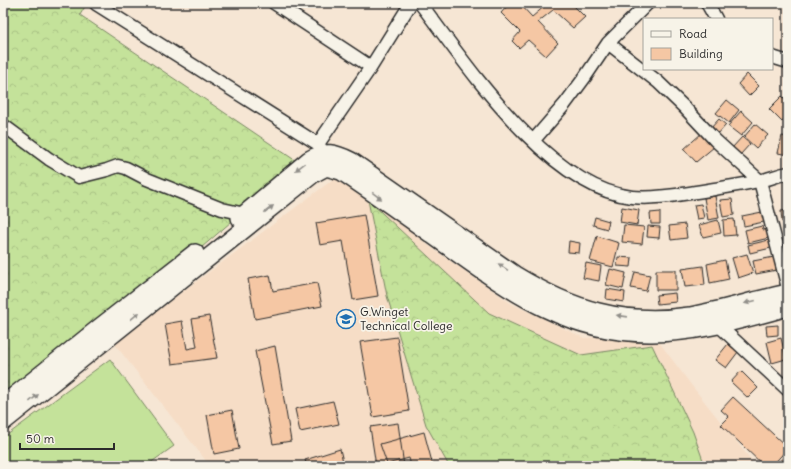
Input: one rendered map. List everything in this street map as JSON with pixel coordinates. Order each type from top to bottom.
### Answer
[{"type":"main road","points":[[3,405],[245,214],[298,168],[317,155],[321,149],[352,161],[515,275],[556,298],[573,305],[596,312],[636,318],[712,319],[788,307]]},
{"type":"main road","points":[[3,422],[313,174],[326,167],[341,171],[506,287],[568,319],[620,331],[652,333],[684,331],[712,319],[788,293]]},
{"type":"street","points":[[274,3],[371,67]]},
{"type":"street","points":[[96,4],[321,149],[411,3]]},
{"type":"street","points":[[420,3],[489,94],[514,124],[569,171],[605,190],[632,197],[648,197],[678,194],[760,180],[788,173]]},
{"type":"street","points":[[533,141],[569,98],[608,43],[648,3]]},
{"type":"street","points":[[707,3],[715,18]]},
{"type":"street","points":[[608,43],[658,82],[715,140],[760,180],[788,288]]},
{"type":"street","points":[[773,57],[788,62]]},
{"type":"street","points":[[3,125],[49,159],[79,177],[118,166],[126,168],[147,179],[222,209],[245,214]]},
{"type":"street","points":[[712,319],[782,376],[788,390]]},
{"type":"shaded area","name":"G.Winget Technical College","points":[[339,175],[433,249],[512,304],[584,338],[653,334],[692,386],[756,466],[210,466],[114,343]]},
{"type":"green space","points":[[3,3],[87,3],[80,15],[299,163],[126,313],[3,408]]},
{"type":"green space","points":[[368,200],[489,313],[581,355],[652,345],[693,432],[705,466],[449,466],[426,425],[387,296]]},
{"type":"green space","points":[[110,359],[174,446],[146,466],[3,466],[3,438]]},
{"type":"building","points":[[510,3],[519,3],[532,17],[546,5],[544,3],[571,3],[585,17],[573,28],[553,10],[538,22],[558,43],[546,56],[528,40],[519,48],[512,41],[520,32],[501,13]]},
{"type":"building","points":[[747,74],[759,86],[749,96],[738,84]]},
{"type":"building","points":[[782,96],[788,102],[788,115],[782,122],[769,109]]},
{"type":"building","points":[[727,100],[739,110],[729,123],[716,113]]},
{"type":"building","points":[[741,111],[753,122],[741,136],[728,126]]},
{"type":"building","points":[[719,119],[726,125],[717,135],[710,129]]},
{"type":"building","points":[[755,124],[768,135],[756,148],[744,137]]},
{"type":"building","points":[[702,133],[714,147],[696,162],[684,149]]},
{"type":"building","points":[[782,136],[788,137],[788,155],[778,153]]},
{"type":"building","points":[[742,137],[750,144],[740,155],[732,148]]},
{"type":"building","points":[[715,196],[719,218],[708,220],[704,198]]},
{"type":"building","points":[[732,199],[734,215],[723,217],[720,200]]},
{"type":"building","points":[[701,204],[704,218],[697,219],[694,205]]},
{"type":"building","points":[[622,207],[639,210],[637,225],[620,222]]},
{"type":"building","points":[[788,210],[788,221],[782,222],[781,211]]},
{"type":"building","points":[[660,212],[660,224],[651,224],[650,213]]},
{"type":"building","points":[[762,212],[764,222],[744,226],[742,216]]},
{"type":"building","points":[[364,215],[378,296],[353,300],[343,241],[320,245],[316,223]]},
{"type":"building","points":[[595,217],[609,221],[607,229],[593,225]]},
{"type":"building","points":[[734,219],[736,235],[724,236],[723,220]]},
{"type":"building","points":[[718,220],[721,233],[703,237],[699,225]]},
{"type":"building","points":[[685,224],[687,238],[671,240],[669,226]]},
{"type":"building","points":[[624,225],[644,227],[642,244],[622,242]]},
{"type":"building","points":[[648,226],[660,227],[659,238],[647,237]]},
{"type":"building","points":[[762,226],[763,230],[767,229],[769,238],[748,243],[745,230]]},
{"type":"building","points":[[597,236],[619,243],[613,267],[590,261]]},
{"type":"building","points":[[769,240],[771,248],[750,253],[748,245]]},
{"type":"building","points":[[569,241],[580,243],[579,253],[568,252]]},
{"type":"building","points":[[747,254],[753,273],[738,278],[732,258]]},
{"type":"building","points":[[618,257],[632,258],[631,267],[617,266]]},
{"type":"building","points":[[774,257],[777,270],[756,274],[753,261]]},
{"type":"building","points":[[725,260],[729,279],[710,283],[707,264]]},
{"type":"building","points":[[586,263],[601,266],[599,281],[583,278]]},
{"type":"building","points":[[703,266],[705,285],[685,287],[682,269]]},
{"type":"building","points":[[610,269],[626,273],[623,289],[606,285]]},
{"type":"building","points":[[656,270],[676,270],[676,290],[656,290]]},
{"type":"building","points":[[635,272],[650,275],[646,291],[631,288]]},
{"type":"building","points":[[270,275],[273,291],[317,283],[322,306],[255,319],[248,279]]},
{"type":"building","points":[[607,289],[625,292],[624,302],[606,299]]},
{"type":"building","points":[[675,293],[676,302],[657,304],[656,295]]},
{"type":"building","points":[[209,316],[217,358],[172,364],[165,324],[182,321],[187,349],[197,347],[192,319]]},
{"type":"building","points":[[778,325],[778,335],[767,336],[766,326]]},
{"type":"building","points":[[397,337],[409,411],[373,417],[360,342]]},
{"type":"building","points":[[781,338],[786,359],[772,363],[767,342]]},
{"type":"building","points":[[728,344],[738,352],[726,368],[715,360]]},
{"type":"building","points":[[275,346],[291,441],[273,444],[255,351]]},
{"type":"building","points":[[741,371],[758,388],[748,398],[731,382]]},
{"type":"building","points":[[733,397],[788,448],[772,466],[764,466],[721,425],[729,417],[721,410]]},
{"type":"building","points":[[333,401],[339,424],[300,432],[295,409]]},
{"type":"building","points":[[232,410],[239,449],[214,454],[207,415]]},
{"type":"building","points":[[398,423],[404,466],[376,466],[370,427]]},
{"type":"building","points":[[424,432],[433,466],[411,466],[409,458],[387,464],[380,444]]},
{"type":"building","points":[[340,449],[344,466],[307,466],[305,460]]},
{"type":"building","points":[[788,452],[788,466],[775,466]]},
{"type":"place","name":"G.Winget Technical College","points":[[346,319]]}]
